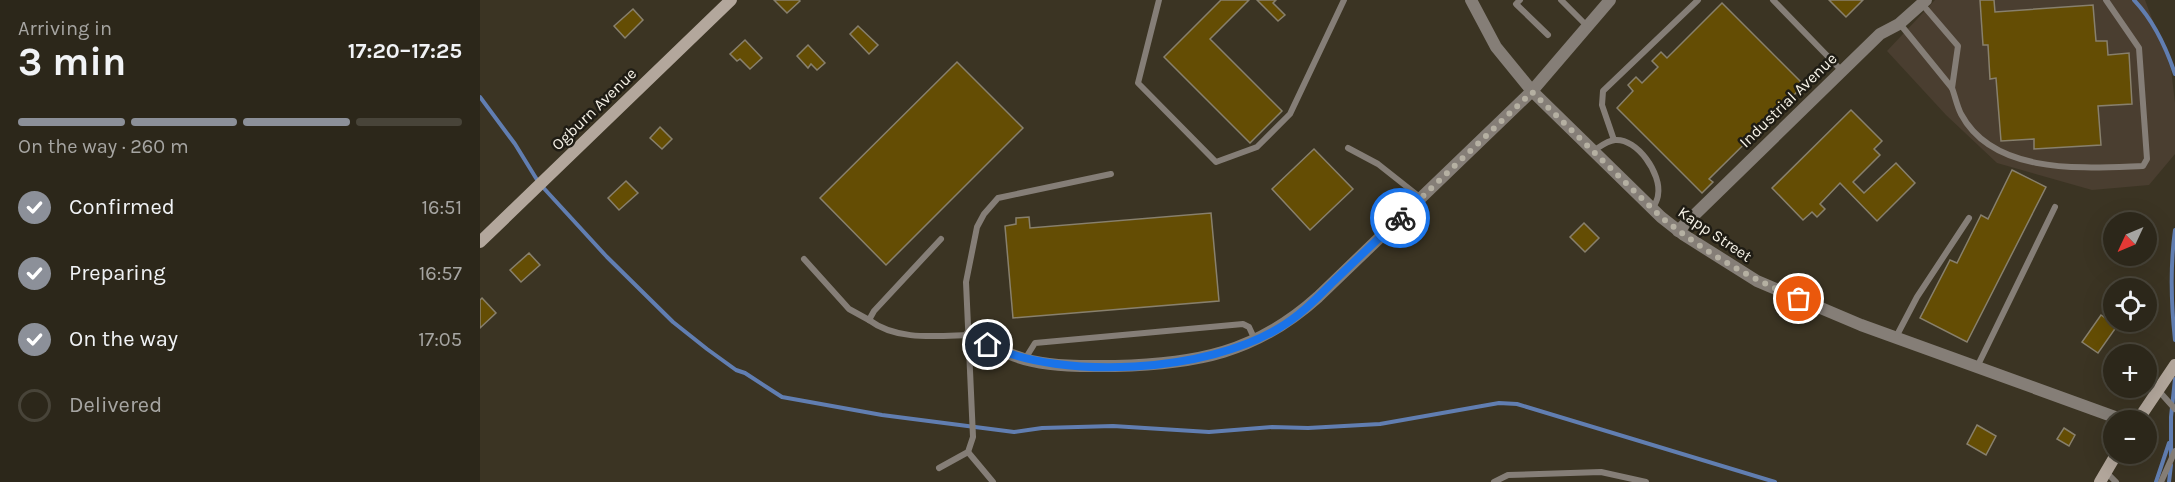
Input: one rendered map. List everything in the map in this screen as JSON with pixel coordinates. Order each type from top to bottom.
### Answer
[{"type":"street","name":"Ogburn Avenue","points":[[480,242],[731,0]]},
{"type":"street","name":"Kapp Street","points":[[1471,0],[1496,46],[1532,92],[1678,231],[1757,281],[1896,337],[2103,413]]},
{"type":"street","points":[[969,335],[1007,354],[1026,359],[1083,366],[1149,365],[1208,357],[1280,328],[1297,315],[1532,92],[1610,0]]},
{"type":"street","name":"Industrial Avenue","points":[[1678,231],[1880,33],[1899,24],[1924,2]]},
{"type":"street","points":[[2145,410],[2175,365]]},
{"type":"street","points":[[2103,477],[2111,464]]},
{"type":"lane","points":[[1159,0],[1138,83],[1216,162],[1257,147],[1290,114],[1344,0]]},
{"type":"lane","points":[[1520,0],[1516,4],[1548,35]]},
{"type":"lane","points":[[1561,0],[1588,26]]},
{"type":"lane","points":[[1614,141],[1602,105],[1603,92],[1698,0]]},
{"type":"lane","points":[[1773,0],[1842,70]]},
{"type":"lane","points":[[1899,24],[1953,88],[1961,114],[1976,133],[2005,154],[2073,169],[2143,166],[2147,159],[2139,48],[2106,0]]},
{"type":"lane","points":[[1924,2],[1958,46],[1953,88]]},
{"type":"lane","points":[[1593,151],[1605,143],[1614,141],[1623,141],[1631,145],[1650,165],[1659,187],[1659,196],[1652,208]]},
{"type":"lane","points":[[1348,148],[1378,164],[1421,198]]},
{"type":"lane","points":[[939,468],[968,452],[973,437],[966,282],[977,227],[984,214],[998,198],[1111,174]]},
{"type":"lane","points":[[1977,367],[2055,207]]},
{"type":"lane","points":[[1896,337],[1917,297],[1969,218]]},
{"type":"lane","points":[[869,320],[874,311],[941,239]]},
{"type":"lane","points":[[804,259],[849,309],[879,327],[919,337],[969,335]]},
{"type":"lane","points":[[1026,359],[1035,343],[1243,324],[1249,327],[1255,340]]},
{"type":"lane","points":[[2158,390],[2175,409]]},
{"type":"lane","points":[[2161,482],[2175,451]]},
{"type":"lane","points":[[968,452],[993,482]]},
{"type":"lane","points":[[1494,482],[1508,475],[1601,472],[1646,482]]},
{"type":"lane","points":[[2103,477],[2116,482]]},
{"type":"shaded area","points":[[1935,0],[2145,0],[2171,69],[2175,103],[2175,154],[2149,185],[2092,190],[1997,163],[1946,115],[1887,51]]},
{"type":"building","points":[[774,0],[799,0],[800,1],[787,13]]},
{"type":"building","points":[[1221,0],[1249,0],[1210,39],[1282,111],[1250,143],[1164,57]]},
{"type":"building","points":[[1257,0],[1276,0],[1273,3],[1285,15],[1278,21]]},
{"type":"building","points":[[1829,0],[1863,0],[1846,17]]},
{"type":"building","points":[[1980,0],[1994,0],[1995,12],[2093,5],[2096,41],[2107,41],[2108,55],[2129,53],[2132,104],[2098,106],[2101,145],[2034,149],[2034,139],[2001,141],[1996,78],[1990,79],[1988,45],[1983,45]]},
{"type":"building","points":[[1722,3],[1804,85],[1709,179],[1713,182],[1702,193],[1617,108],[1633,91],[1628,85],[1636,77],[1642,83],[1658,67],[1652,61],[1661,52],[1667,58]]},
{"type":"building","points":[[633,9],[643,20],[625,38],[614,26]]},
{"type":"building","points":[[858,26],[878,45],[869,54],[850,34]]},
{"type":"building","points":[[745,40],[762,58],[750,69],[740,59],[737,61],[730,54]]},
{"type":"building","points":[[808,45],[825,63],[817,70],[811,64],[808,68],[797,56]]},
{"type":"building","points":[[957,62],[1023,128],[886,265],[820,198]]},
{"type":"building","points":[[1851,110],[1882,141],[1874,149],[1880,155],[1853,182],[1864,193],[1896,163],[1915,183],[1877,221],[1840,183],[1820,204],[1825,209],[1817,217],[1812,212],[1803,220],[1772,188]]},
{"type":"building","points":[[660,127],[672,139],[662,149],[650,138]]},
{"type":"building","points":[[1314,149],[1353,189],[1310,230],[1272,189]]},
{"type":"building","points":[[2012,170],[2046,187],[1967,342],[1920,318],[1950,260],[1957,263],[1981,215],[1988,219]]},
{"type":"building","points":[[626,181],[638,193],[619,210],[608,198]]},
{"type":"building","points":[[1211,213],[1219,301],[1013,318],[1005,226],[1016,224],[1016,218],[1029,217],[1030,228]]},
{"type":"building","points":[[1584,223],[1599,238],[1585,252],[1570,237]]},
{"type":"building","points":[[529,253],[540,265],[521,282],[510,270]]},
{"type":"building","points":[[482,298],[496,313],[480,328],[480,300]]},
{"type":"building","points":[[2101,315],[2103,316],[2103,332],[2113,332],[2098,353],[2082,342]]},
{"type":"building","points":[[1977,425],[1996,436],[1986,455],[1967,444]]},
{"type":"building","points":[[2064,428],[2075,435],[2069,446],[2057,439]]},
{"type":"waterway","points":[[2134,0],[2159,35],[2175,74]]},
{"type":"waterway","points":[[480,97],[515,144],[539,183],[607,257],[673,322],[736,370],[745,373],[782,397],[882,415],[1014,432],[1042,428],[1113,426],[1209,432],[1272,427],[1308,428],[1380,424],[1499,403],[1517,404],[1775,482]]},
{"type":"waterway","points":[[2175,230],[2172,258],[2175,340]]},
{"type":"waterway","points":[[2171,457],[2171,417],[2175,379]]},
{"type":"waterway","points":[[2156,482],[2169,443]]},
{"type":"waterway","points":[[2169,482],[2171,465]]},
{"type":"way so far","points":[[1400,218],[1532,92],[1661,217],[1684,235],[1757,281],[1799,299]]},
{"type":"route","points":[[988,345],[1007,354],[1033,361],[1083,366],[1182,362],[1235,349],[1280,328],[1297,315],[1400,218]]}]
